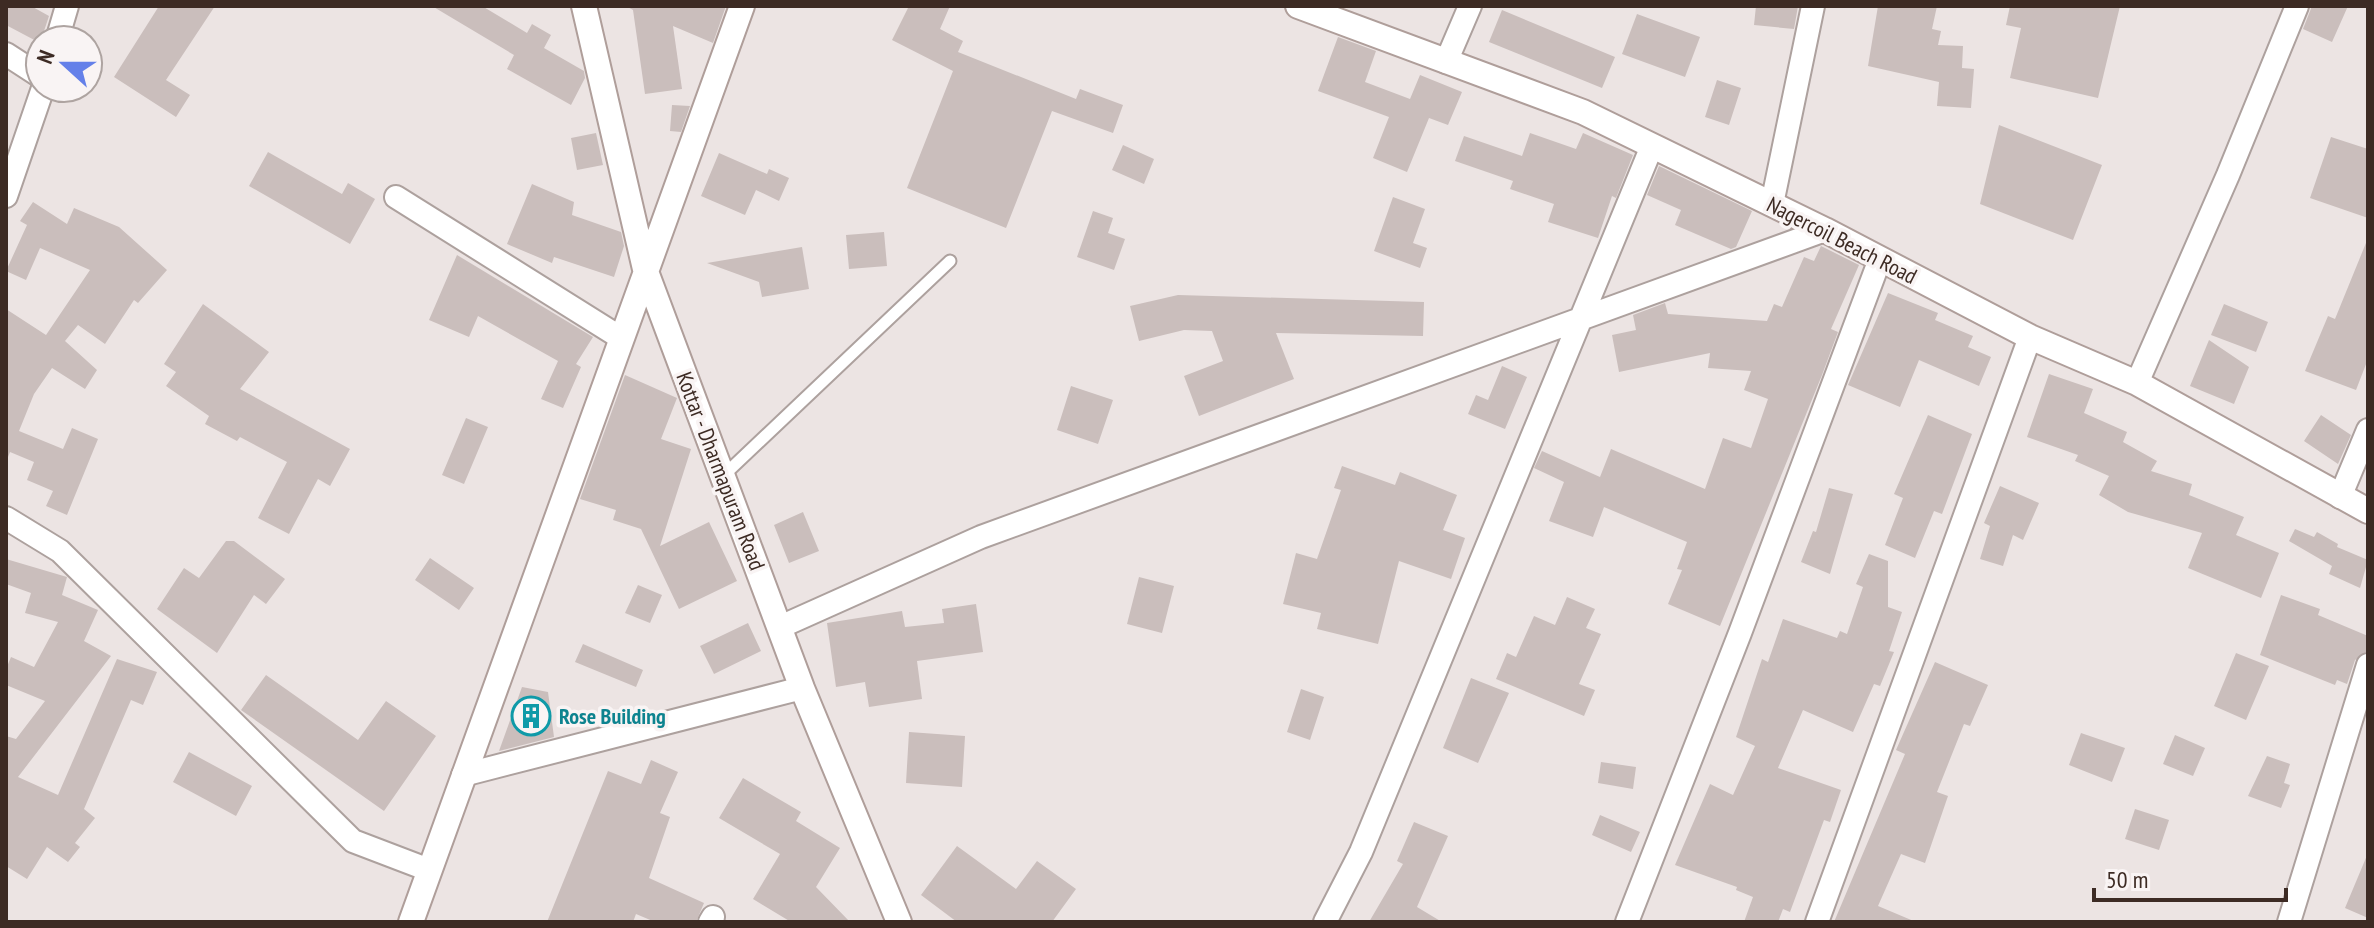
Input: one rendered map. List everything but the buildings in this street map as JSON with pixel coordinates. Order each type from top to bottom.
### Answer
[{"type":"main road","name":"Kottar - Dharmapuram Road","points":[[584,6],[645,269],[802,688],[899,922]]},
{"type":"main road","points":[[411,921],[742,6]]},
{"type":"main road","name":"Nagercoil Beach Road","points":[[1298,6],[1583,112],[1825,230],[2030,337],[2137,383],[2368,511]]},
{"type":"street","points":[[1446,62],[1470,6]]},
{"type":"street","points":[[1772,204],[1813,6]]},
{"type":"street","points":[[2137,383],[2228,175],[2297,6]]},
{"type":"street","points":[[6,54],[24,66]]},
{"type":"street","points":[[6,196],[38,104]]},
{"type":"street","points":[[1325,922],[1361,852],[1652,146]]},
{"type":"street","points":[[396,197],[621,338]]},
{"type":"street","points":[[780,627],[981,537],[1825,230]]},
{"type":"street","points":[[1627,922],[1740,633],[1880,259]]},
{"type":"street","points":[[1817,922],[2030,337]]},
{"type":"street","points":[[2340,497],[2368,430]]},
{"type":"street","points":[[6,518],[60,551],[353,841],[429,870]]},
{"type":"street","points":[[2289,922],[2368,665]]},
{"type":"street","points":[[463,775],[802,688]]},
{"type":"lane","points":[[723,476],[950,261]]},
{"type":"place","name":"Rose Building","points":[[531,716]]}]
